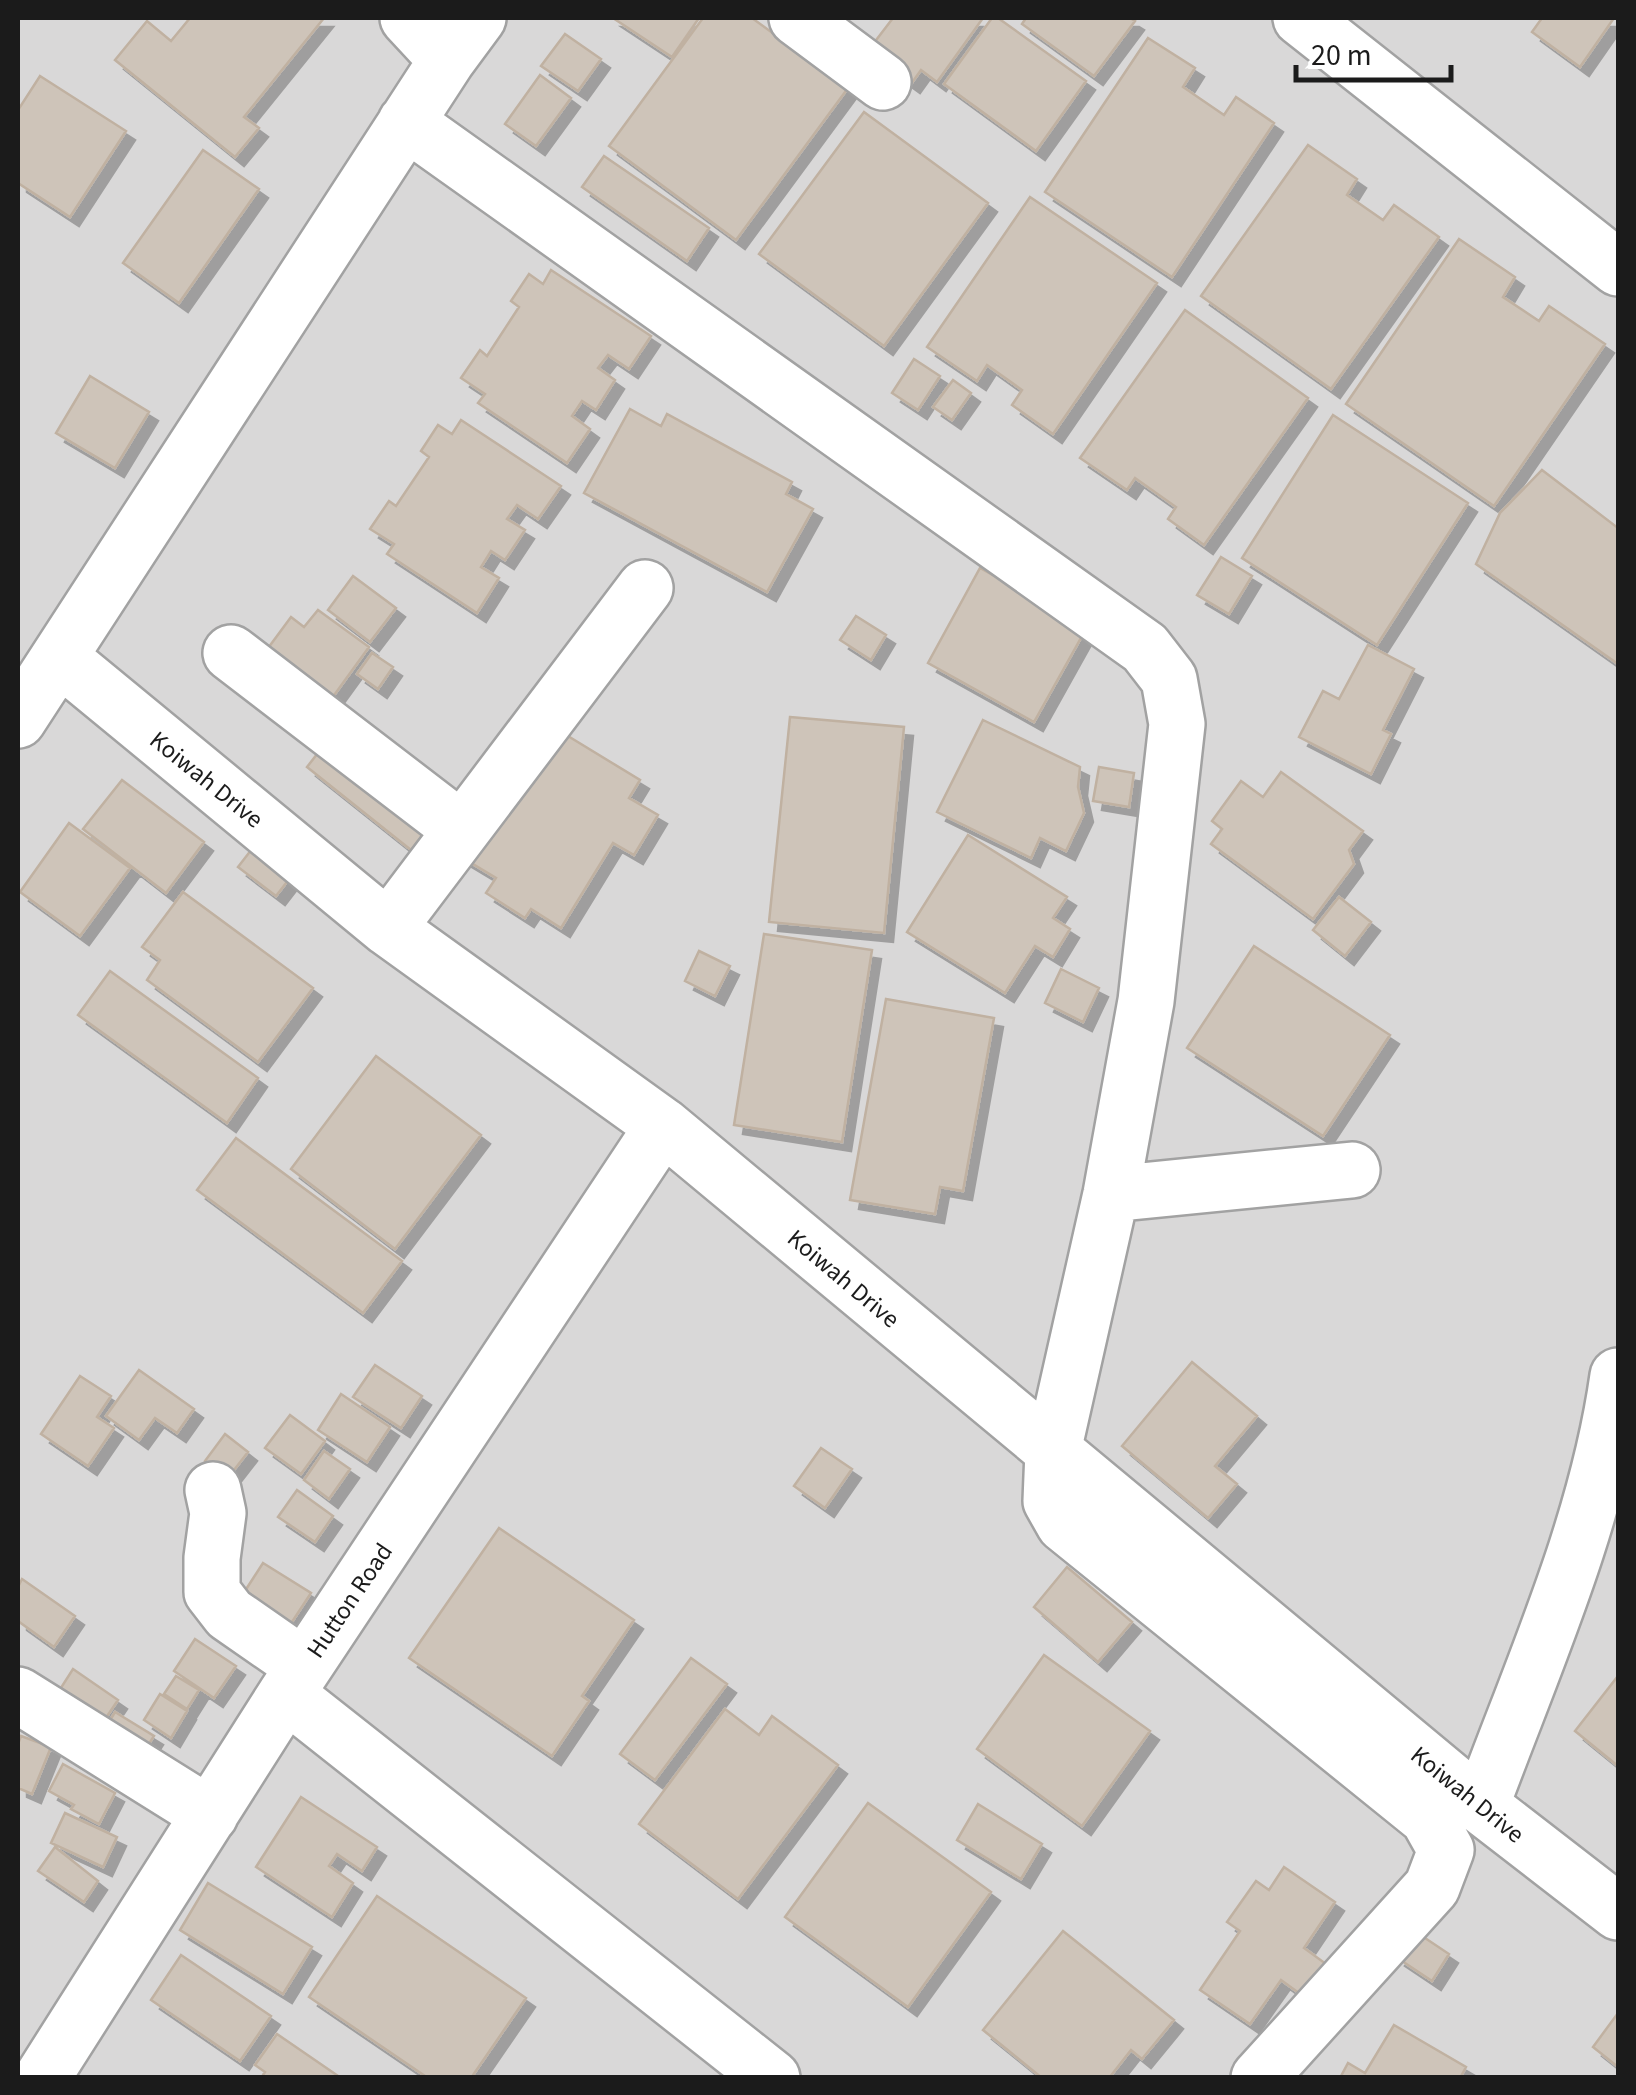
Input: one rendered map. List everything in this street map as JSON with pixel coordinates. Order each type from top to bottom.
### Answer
[{"type":"street","points":[[18,720],[463,38],[408,18]]},
{"type":"street","points":[[797,18],[883,82]]},
{"type":"street","points":[[1300,18],[1618,268]]},
{"type":"street","points":[[406,122],[1144,648],[1169,679],[1177,724],[1146,1000],[1112,1194],[1053,1451]]},
{"type":"street","points":[[388,928],[645,588]]},
{"type":"street","points":[[231,653],[462,830]]},
{"type":"street","name":"Koiwah Drive","points":[[59,658],[388,928],[663,1126],[1053,1451],[1227,1626],[1480,1806],[1618,1912]]},
{"type":"street","name":"Hutton Road","points":[[42,2078],[295,1680],[663,1126]]},
{"type":"street","points":[[1112,1194],[1352,1170]]},
{"type":"street","points":[[1480,1806],[1586,1520],[1609,1440],[1618,1376]]},
{"type":"street","points":[[213,1490],[218,1512],[212,1592],[228,1614],[295,1680],[749,2071]]},
{"type":"street","points":[[1227,1626],[1428,1818],[1446,1850],[1432,1887],[1259,2078]]},
{"type":"street","points":[[18,1695],[210,1816]]},
{"type":"shaded area","points":[[18,18],[1618,18],[1618,2077],[18,2077]]},
{"type":"building","points":[[190,18],[324,18],[244,117],[259,128],[235,157],[115,60],[147,21],[171,41]]},
{"type":"building","points":[[613,18],[699,18],[672,57]]},
{"type":"building","points":[[703,18],[752,18],[848,88],[736,240],[609,146]]},
{"type":"building","points":[[893,18],[983,18],[937,82],[921,70],[911,84],[867,52]]},
{"type":"building","points":[[992,18],[998,18],[1086,81],[1036,151],[944,84]]},
{"type":"building","points":[[1026,18],[1135,21],[1094,76],[1022,24]]},
{"type":"building","points":[[1542,18],[1614,18],[1580,67],[1532,32]]},
{"type":"building","points":[[565,34],[601,59],[578,91],[541,66]]},
{"type":"building","points":[[1148,38],[1195,68],[1183,87],[1224,115],[1236,97],[1274,123],[1172,277],[1045,192]]},
{"type":"building","points":[[540,75],[571,98],[536,146],[505,124]]},
{"type":"building","points":[[40,76],[126,131],[70,217],[18,183],[18,110]]},
{"type":"building","points":[[864,112],[988,203],[884,346],[759,254]]},
{"type":"building","points":[[1308,145],[1357,179],[1347,195],[1383,220],[1394,205],[1439,237],[1331,389],[1201,296]]},
{"type":"building","points":[[203,150],[259,189],[179,303],[123,263]]},
{"type":"building","points":[[604,156],[709,228],[687,261],[582,187]]},
{"type":"building","points":[[1030,197],[1157,283],[1053,434],[1012,405],[1022,390],[987,365],[977,381],[927,347]]},
{"type":"building","points":[[1459,239],[1515,277],[1503,297],[1539,321],[1549,306],[1605,344],[1494,506],[1346,404]]},
{"type":"building","points":[[551,270],[651,336],[629,369],[608,355],[598,368],[615,380],[596,410],[582,401],[572,416],[590,429],[567,463],[478,403],[485,394],[461,378],[480,350],[487,356],[519,307],[511,301],[529,274],[543,284]]},
{"type":"building","points":[[1185,310],[1308,398],[1204,545],[1168,519],[1176,507],[1135,478],[1127,490],[1080,458]]},
{"type":"building","points":[[914,359],[940,376],[918,410],[892,393]]},
{"type":"building","points":[[90,376],[149,412],[115,468],[56,433]]},
{"type":"building","points":[[953,380],[971,393],[952,420],[933,407]]},
{"type":"building","points":[[630,409],[661,426],[667,414],[792,482],[786,494],[813,509],[767,592],[584,493]]},
{"type":"building","points":[[1333,415],[1468,503],[1377,645],[1242,558]]},
{"type":"building","points":[[461,420],[561,486],[538,519],[517,505],[507,519],[525,530],[505,560],[491,551],[481,567],[499,578],[477,613],[387,554],[394,544],[370,529],[389,501],[396,506],[429,457],[421,451],[438,425],[452,434]]},
{"type":"building","points":[[1542,470],[1618,528],[1618,664],[1476,564],[1500,513]]},
{"type":"building","points":[[1221,557],[1252,576],[1229,614],[1197,595]]},
{"type":"building","points":[[980,568],[1087,627],[1034,722],[928,663]]},
{"type":"building","points":[[353,576],[396,608],[370,642],[328,610]]},
{"type":"building","points":[[318,610],[369,647],[319,716],[263,655],[291,617],[304,627]]},
{"type":"building","points":[[856,616],[886,635],[871,660],[840,640]]},
{"type":"building","points":[[1368,645],[1414,669],[1383,730],[1391,734],[1371,774],[1299,737],[1323,691],[1339,699]]},
{"type":"building","points":[[372,653],[393,667],[378,689],[357,674]]},
{"type":"building","points":[[790,717],[904,727],[884,933],[769,922]]},
{"type":"building","points":[[983,720],[1080,767],[1078,787],[1084,813],[1066,851],[1040,838],[1031,858],[937,812]]},
{"type":"building","points":[[563,733],[640,780],[629,798],[658,815],[634,855],[613,843],[561,928],[531,909],[525,918],[486,893],[496,878],[463,858],[517,768],[536,779]]},
{"type":"building","points":[[332,735],[436,818],[411,850],[307,767]]},
{"type":"building","points":[[1099,767],[1134,773],[1129,807],[1093,801]]},
{"type":"building","points":[[1281,772],[1363,831],[1349,850],[1354,864],[1313,919],[1211,844],[1222,829],[1212,821],[1241,781],[1263,797]]},
{"type":"building","points":[[122,780],[204,842],[166,893],[83,829]]},
{"type":"building","points":[[69,823],[130,868],[80,936],[20,892]]},
{"type":"building","points":[[968,835],[1067,897],[1053,918],[1070,929],[1053,957],[1035,946],[1005,993],[907,932]]},
{"type":"building","points":[[262,836],[300,865],[276,896],[238,867]]},
{"type":"building","points":[[183,892],[313,988],[258,1062],[147,980],[160,960],[142,947]]},
{"type":"building","points":[[1339,897],[1371,922],[1345,956],[1313,930]]},
{"type":"building","points":[[764,934],[872,950],[842,1142],[734,1125]]},
{"type":"building","points":[[1254,946],[1390,1035],[1323,1136],[1187,1048]]},
{"type":"building","points":[[699,951],[730,966],[715,996],[685,981]]},
{"type":"building","points":[[1061,969],[1099,988],[1083,1022],[1045,1003]]},
{"type":"building","points":[[110,971],[258,1078],[227,1123],[78,1015]]},
{"type":"building","points":[[886,999],[994,1018],[963,1191],[940,1187],[935,1214],[850,1200]]},
{"type":"building","points":[[376,1056],[481,1135],[395,1249],[291,1169]]},
{"type":"building","points":[[236,1138],[402,1261],[363,1313],[197,1190]]},
{"type":"building","points":[[1192,1362],[1257,1416],[1215,1466],[1237,1484],[1208,1518],[1122,1446]]},
{"type":"building","points":[[375,1365],[422,1396],[401,1428],[353,1397]]},
{"type":"building","points":[[139,1370],[194,1409],[177,1433],[155,1418],[139,1440],[106,1416]]},
{"type":"building","points":[[80,1376],[111,1396],[97,1417],[114,1428],[88,1466],[41,1434]]},
{"type":"building","points":[[341,1394],[390,1427],[367,1462],[318,1430]]},
{"type":"building","points":[[290,1415],[325,1441],[301,1474],[265,1448]]},
{"type":"building","points":[[225,1434],[248,1452],[227,1479],[205,1461]]},
{"type":"building","points":[[821,1448],[852,1469],[825,1508],[794,1486]]},
{"type":"building","points":[[324,1451],[350,1469],[329,1499],[304,1480]]},
{"type":"building","points":[[297,1490],[333,1516],[315,1542],[278,1517]]},
{"type":"building","points":[[499,1528],[634,1620],[582,1696],[589,1701],[552,1756],[409,1658]]},
{"type":"building","points":[[263,1563],[311,1593],[290,1625],[243,1594]]},
{"type":"building","points":[[1067,1567],[1132,1622],[1098,1662],[1034,1607]]},
{"type":"building","points":[[22,1579],[75,1616],[54,1647],[18,1621],[18,1587]]},
{"type":"building","points":[[195,1639],[236,1666],[214,1698],[174,1671]]},
{"type":"building","points":[[1044,1655],[1150,1731],[1082,1826],[977,1749]]},
{"type":"building","points":[[691,1658],[727,1684],[655,1780],[620,1754]]},
{"type":"building","points":[[73,1669],[118,1700],[93,1737],[48,1708]]},
{"type":"building","points":[[176,1676],[199,1690],[187,1709],[164,1694]]},
{"type":"building","points":[[1618,1676],[1618,1766],[1575,1731]]},
{"type":"building","points":[[160,1694],[187,1711],[171,1738],[144,1720]]},
{"type":"building","points":[[725,1709],[759,1735],[772,1716],[838,1765],[738,1899],[639,1824]]},
{"type":"building","points":[[115,1712],[154,1736],[137,1762],[99,1739]]},
{"type":"building","points":[[21,1736],[51,1747],[32,1794],[18,1788]]},
{"type":"building","points":[[63,1764],[115,1793],[99,1824],[49,1791]]},
{"type":"building","points":[[301,1797],[377,1847],[362,1871],[337,1854],[329,1866],[353,1883],[332,1917],[256,1867]]},
{"type":"building","points":[[868,1803],[991,1892],[908,2007],[785,1917]]},
{"type":"building","points":[[978,1804],[1042,1844],[1021,1879],[957,1840]]},
{"type":"building","points":[[65,1813],[117,1837],[103,1867],[51,1843]]},
{"type":"building","points":[[55,1847],[98,1881],[84,1902],[38,1871]]},
{"type":"building","points":[[1284,1867],[1335,1902],[1304,1948],[1326,1964],[1303,1996],[1281,1980],[1250,2024],[1200,1990],[1240,1931],[1227,1922],[1256,1881],[1269,1890]]},
{"type":"building","points":[[208,1883],[312,1947],[283,1994],[180,1930]]},
{"type":"building","points":[[377,1896],[526,1998],[471,2078],[428,2078],[309,1997]]},
{"type":"building","points":[[1413,1930],[1449,1954],[1432,1981],[1396,1957]]},
{"type":"building","points":[[1063,1931],[1174,2020],[1142,2059],[1131,2050],[1109,2078],[1042,2078],[983,2030]]},
{"type":"building","points":[[181,1955],[271,2016],[240,2061],[151,2000]]},
{"type":"building","points":[[1618,2013],[1618,2067],[1593,2047]]},
{"type":"building","points":[[1394,2025],[1466,2067],[1460,2078],[1340,2078],[1348,2063],[1365,2073]]},
{"type":"building","points":[[277,2034],[341,2078],[261,2078],[265,2072],[255,2065]]}]
